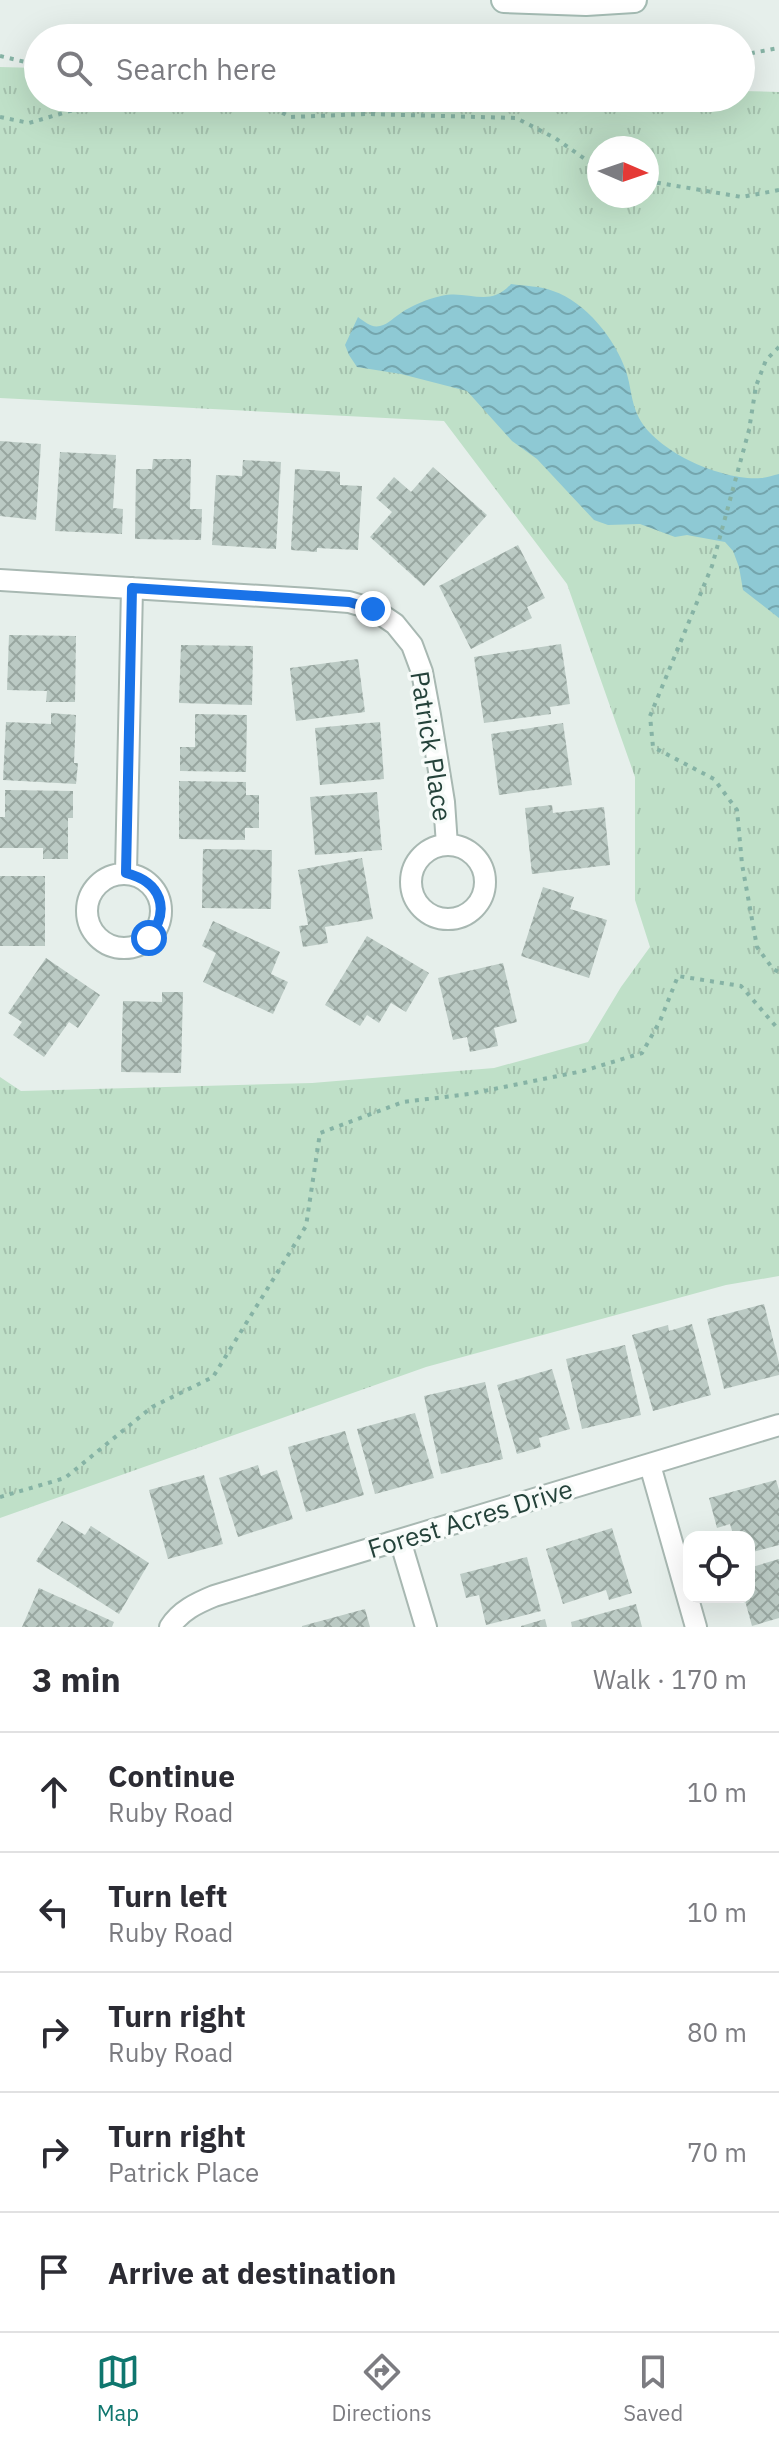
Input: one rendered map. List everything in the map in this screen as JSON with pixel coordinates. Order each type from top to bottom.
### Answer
[{"type":"main road","points":[[504,0],[586,3],[634,0]]},
{"type":"street","name":"Patrick Place","points":[[0,580],[349,602],[373,609],[395,624],[412,645],[422,672],[444,802],[447,845]]},
{"type":"street","points":[[126,873],[132,588]]},
{"type":"street","name":"Forest Acres Drive","points":[[170,1627],[192,1606],[214,1596],[779,1425]]},
{"type":"street","points":[[650,1465],[696,1627]]},
{"type":"street","points":[[400,1540],[426,1627]]},
{"type":"path","points":[[755,52],[779,48]]},
{"type":"path","points":[[0,56],[24,62]]},
{"type":"path","points":[[0,117],[29,123],[67,112]]},
{"type":"path","points":[[281,112],[290,117],[367,114],[516,118],[555,138],[587,161]]},
{"type":"path","points":[[659,183],[742,197],[779,190]]},
{"type":"path","points":[[779,347],[766,360],[756,386],[741,458],[712,566],[650,716],[653,747],[714,779],[737,810],[742,864],[757,947],[773,969],[779,972]]},
{"type":"path","points":[[0,1497],[65,1478],[152,1407],[213,1377],[306,1226],[320,1133],[403,1102],[469,1094],[569,1074],[642,1053],[660,1021],[678,976],[741,986],[779,1030]]},
{"type":"green space","points":[[0,67],[24,68],[24,112],[755,112],[755,91],[779,92],[779,1276],[726,1285],[426,1367],[0,1518],[0,1077],[21,1091],[312,1083],[494,1068],[588,1042],[621,987],[650,947],[635,900],[635,777],[567,584],[444,421],[0,398]]},
{"type":"water","points":[[511,284],[543,288],[565,296],[598,323],[621,359],[639,418],[660,442],[675,453],[728,475],[761,478],[779,474],[779,618],[743,590],[733,551],[725,542],[687,535],[675,537],[640,524],[608,525],[594,520],[537,459],[512,441],[467,391],[401,374],[357,367],[349,355],[345,345],[358,317],[371,325],[380,326],[410,307],[431,299],[451,294],[486,297],[503,291]]},
{"type":"building","points":[[0,441],[41,444],[36,520],[0,516]]},
{"type":"building","points":[[60,452],[116,455],[113,508],[123,509],[122,534],[55,531]]},
{"type":"building","points":[[153,459],[191,459],[190,509],[202,509],[201,540],[135,539],[136,469],[152,469]]},
{"type":"building","points":[[243,460],[281,462],[276,549],[212,545],[216,475],[242,476]]},
{"type":"building","points":[[433,467],[487,515],[424,586],[370,537],[392,512],[376,498],[394,477],[411,492]]},
{"type":"building","points":[[295,469],[340,472],[340,485],[362,486],[358,550],[291,550]]},
{"type":"building","points":[[518,545],[545,598],[527,607],[532,618],[471,649],[439,586]]},
{"type":"building","points":[[9,635],[76,636],[75,702],[46,702],[47,691],[7,690]]},
{"type":"building","points":[[561,644],[570,704],[550,707],[551,714],[484,723],[474,657]]},
{"type":"building","points":[[181,645],[253,646],[252,705],[179,703]]},
{"type":"building","points":[[358,659],[365,712],[296,721],[290,668]]},
{"type":"building","points":[[51,713],[76,715],[76,784],[3,780],[6,722],[51,724]]},
{"type":"building","points":[[195,714],[247,715],[246,772],[180,771],[180,747],[195,747]]},
{"type":"building","points":[[380,722],[384,779],[320,785],[315,728]]},
{"type":"building","points":[[563,723],[572,785],[499,795],[491,734]]},
{"type":"building","points":[[179,781],[246,782],[246,795],[259,795],[259,828],[245,828],[245,840],[179,839]]},
{"type":"building","points":[[5,790],[73,791],[73,818],[68,818],[68,859],[43,859],[43,848],[0,848],[0,817],[5,817]]},
{"type":"building","points":[[377,792],[382,850],[315,855],[310,797]]},
{"type":"building","points":[[552,805],[553,813],[604,807],[610,865],[532,874],[525,808]]},
{"type":"building","points":[[203,849],[272,850],[271,909],[202,908]]},
{"type":"building","points":[[362,858],[373,919],[325,927],[328,943],[303,947],[299,926],[308,925],[298,870]]},
{"type":"building","points":[[0,876],[45,876],[45,946],[0,946]]},
{"type":"building","points":[[543,887],[574,897],[570,909],[607,920],[589,978],[521,956]]},
{"type":"building","points":[[213,921],[280,952],[271,974],[288,982],[273,1014],[203,982],[216,953],[202,946]]},
{"type":"building","points":[[367,936],[429,973],[406,1012],[391,1003],[379,1023],[367,1015],[360,1026],[325,1005]]},
{"type":"building","points":[[46,958],[100,995],[78,1028],[69,1022],[44,1057],[13,1035],[22,1022],[8,1013]]},
{"type":"building","points":[[503,963],[517,1022],[494,1028],[498,1046],[470,1052],[467,1037],[453,1040],[438,978]]},
{"type":"building","points":[[162,992],[183,992],[181,1073],[121,1072],[123,1001],[162,1002]]},
{"type":"building","points":[[764,1304],[779,1363],[779,1375],[724,1389],[707,1319]]},
{"type":"building","points":[[692,1324],[711,1395],[653,1411],[632,1335],[668,1325],[669,1331]]},
{"type":"building","points":[[625,1345],[641,1415],[582,1429],[566,1359]]},
{"type":"building","points":[[552,1369],[570,1429],[539,1438],[541,1447],[517,1454],[497,1385]]},
{"type":"building","points":[[485,1382],[503,1459],[441,1474],[424,1396]]},
{"type":"building","points":[[415,1413],[434,1478],[375,1494],[357,1429]]},
{"type":"building","points":[[345,1431],[364,1495],[306,1512],[288,1447]]},
{"type":"building","points":[[258,1465],[261,1476],[277,1470],[293,1519],[238,1537],[219,1478]]},
{"type":"building","points":[[204,1475],[223,1544],[168,1559],[149,1490]]},
{"type":"building","points":[[776,1480],[779,1490],[779,1545],[755,1551],[755,1531],[732,1531],[730,1524],[717,1528],[709,1498]]},
{"type":"building","points":[[62,1521],[85,1535],[91,1526],[149,1563],[119,1614],[36,1561]]},
{"type":"building","points":[[612,1528],[632,1593],[609,1600],[606,1590],[563,1604],[546,1549]]},
{"type":"building","points":[[527,1557],[541,1611],[486,1625],[479,1595],[466,1598],[460,1574]]},
{"type":"building","points":[[779,1559],[779,1618],[752,1626],[746,1603],[755,1603],[755,1566]]},
{"type":"building","points":[[39,1588],[114,1622],[112,1627],[22,1627]]},
{"type":"building","points":[[636,1604],[642,1627],[572,1627],[571,1622]]},
{"type":"building","points":[[365,1609],[370,1627],[302,1627],[302,1626]]},
{"type":"building","points":[[545,1619],[547,1627],[521,1627],[521,1626]]},
{"type":"route","points":[[149,938],[158,927],[161,912],[159,898],[152,886],[140,877],[126,873],[132,588],[349,602],[373,609]]}]
